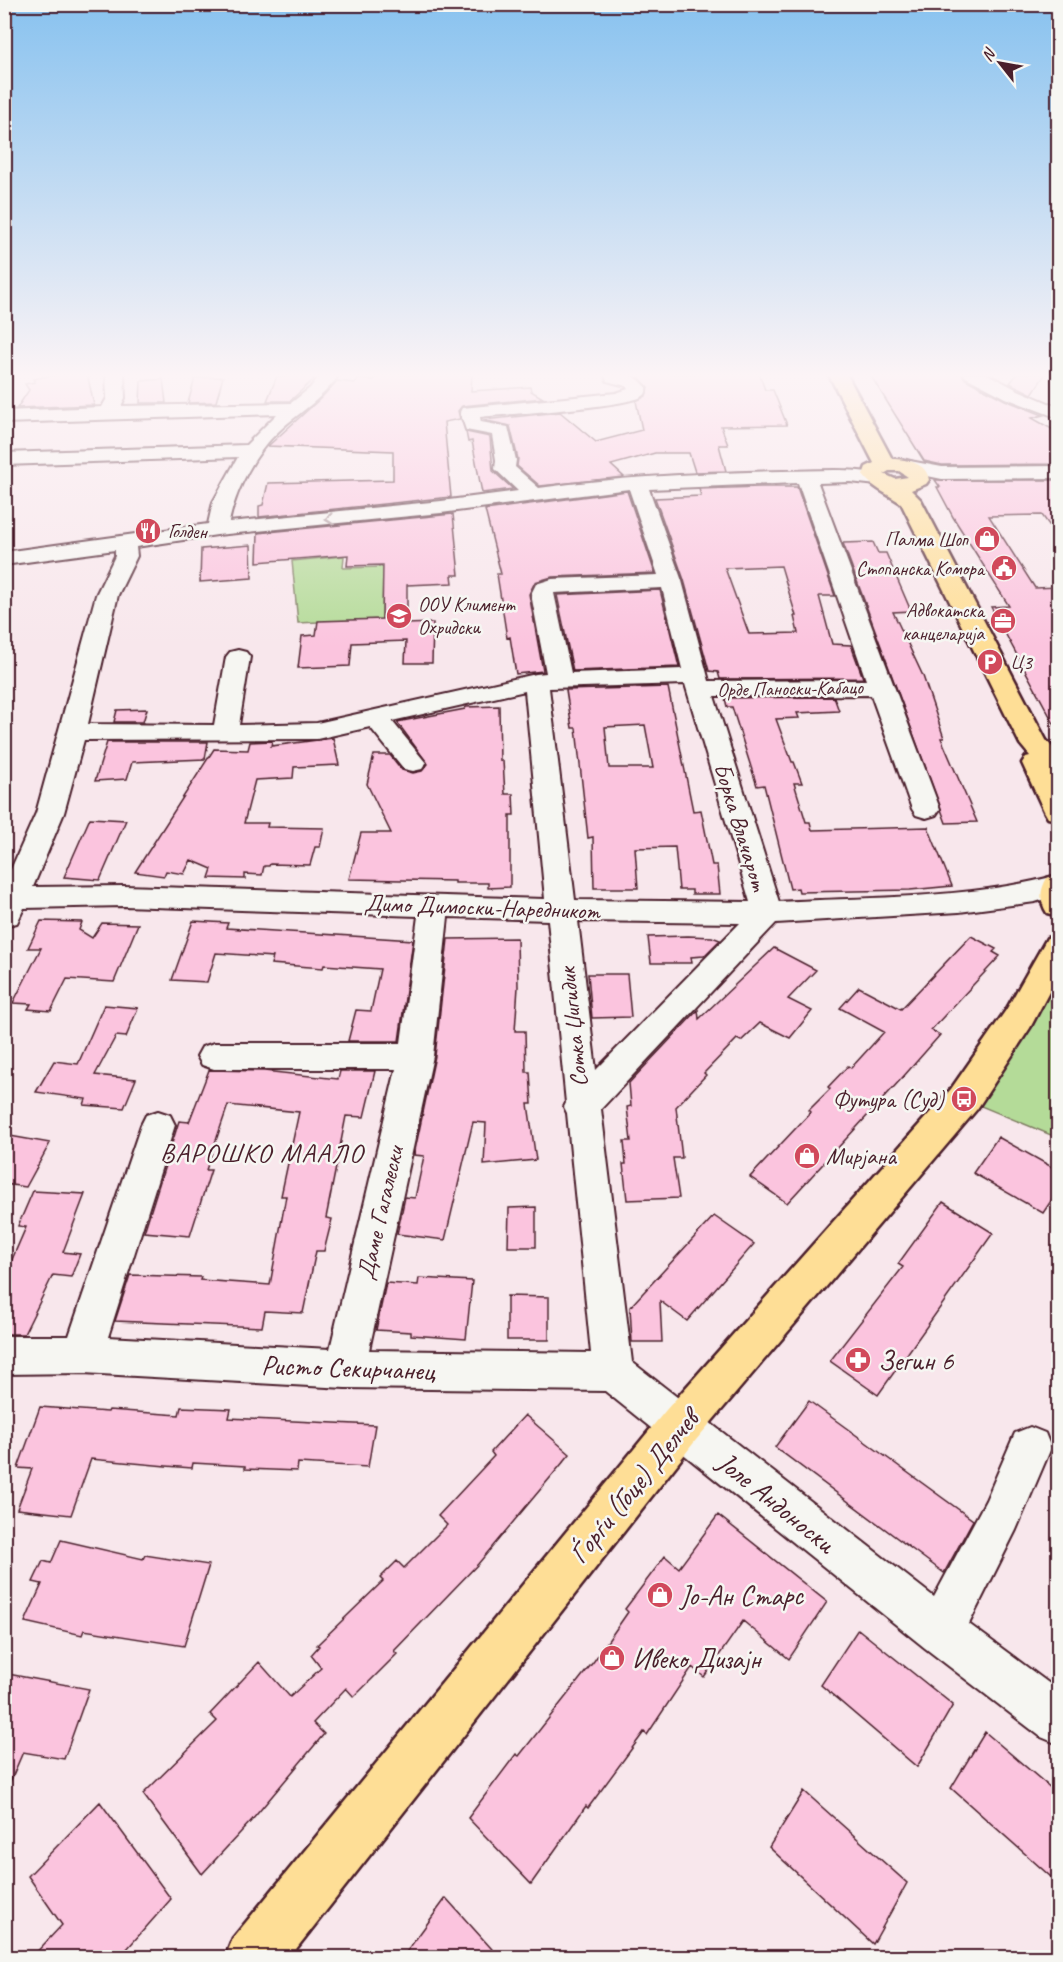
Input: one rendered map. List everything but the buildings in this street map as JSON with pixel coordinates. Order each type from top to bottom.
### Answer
[{"type":"main road","points":[[890,465],[1034,744],[1047,757],[1059,781]]},
{"type":"main road","points":[[891,465],[897,477]]},
{"type":"main road","points":[[1034,744],[1034,758],[1059,811]]},
{"type":"main road","points":[[1059,885],[1056,892],[1059,905]]},
{"type":"main road","name":"Ѓорѓи (Гоце) Делчев","points":[[253,1958],[681,1425],[964,1099],[1018,1019],[1059,946]]},
{"type":"main road","name":"Ѓорѓи (Гоце) Делчев","points":[[1018,1019],[1059,985]]},
{"type":"street","points":[[217,529],[223,502],[244,465]]},
{"type":"street","points":[[505,465],[505,469],[535,495]]},
{"type":"street","points":[[4,558],[217,529],[290,523],[638,483],[850,476],[897,477],[942,473],[1059,472]]},
{"type":"street","name":"Орде Паноски-Кабацо","points":[[806,478],[926,809]]},
{"type":"street","name":"Борка Влачарот","points":[[582,1107],[768,913],[697,683],[671,581],[638,483]]},
{"type":"street","points":[[115,579],[144,559],[171,545],[217,529]]},
{"type":"street","points":[[8,905],[50,813],[73,732],[104,604],[126,556],[125,542]]},
{"type":"street","name":"Сотка Џигидик","points":[[613,1372],[562,910],[542,594],[544,589],[552,586],[671,581]]},
{"type":"street","points":[[225,733],[238,657]]},
{"type":"street","name":"Орде Паноски-Кабацо","points":[[73,732],[316,731],[548,680],[881,687]]},
{"type":"street","points":[[376,718],[413,763]]},
{"type":"street","name":"Димо Димоски-Наредникот","points":[[8,905],[124,896],[562,910],[768,913],[959,902],[1035,892],[1059,885]]},
{"type":"street","name":"Димо Димоски-Наредникот","points":[[959,902],[1059,915]]},
{"type":"street","name":"Даме Гагалески","points":[[345,1369],[416,1056],[434,906]]},
{"type":"street","points":[[214,1056],[416,1056]]},
{"type":"street","points":[[83,1354],[158,1125]]},
{"type":"street","name":"Ристо Секирчанец","points":[[4,1355],[83,1354],[345,1369],[613,1372]]},
{"type":"street","name":"Јоле Андоноски","points":[[613,1372],[941,1632],[1059,1720]]},
{"type":"street","points":[[941,1632],[1001,1515],[1030,1448]]},
{"type":"green space","points":[[344,556],[343,568],[383,567],[382,619],[298,623],[292,561]]},
{"type":"green space","points":[[1058,985],[1058,1138],[964,1099],[1018,1019]]},
{"type":"place","name":"Голден","points":[[148,531]]},
{"type":"place","name":"Палма Шоп","points":[[987,539]]},
{"type":"place","name":"Стопанска Комора","points":[[1004,568]]},
{"type":"place","name":"ООУ Климент Охридски","points":[[399,616]]},
{"type":"place","name":"Адвокатска канцеларија","points":[[1003,621]]},
{"type":"place","name":"Ц3","points":[[990,662]]},
{"type":"place","name":"Футура (Суд)","points":[[964,1099]]},
{"type":"place","name":"Мирјана","points":[[807,1156]]},
{"type":"place","name":"Зегин 6","points":[[858,1360]]},
{"type":"place","name":"Јо-Ан Старс","points":[[660,1595]]},
{"type":"place","name":"Ивеко Дизајн","points":[[612,1658]]},
{"type":"district","name":"ВАРОШКО МААЛО","points":[[262,1153]]}]
